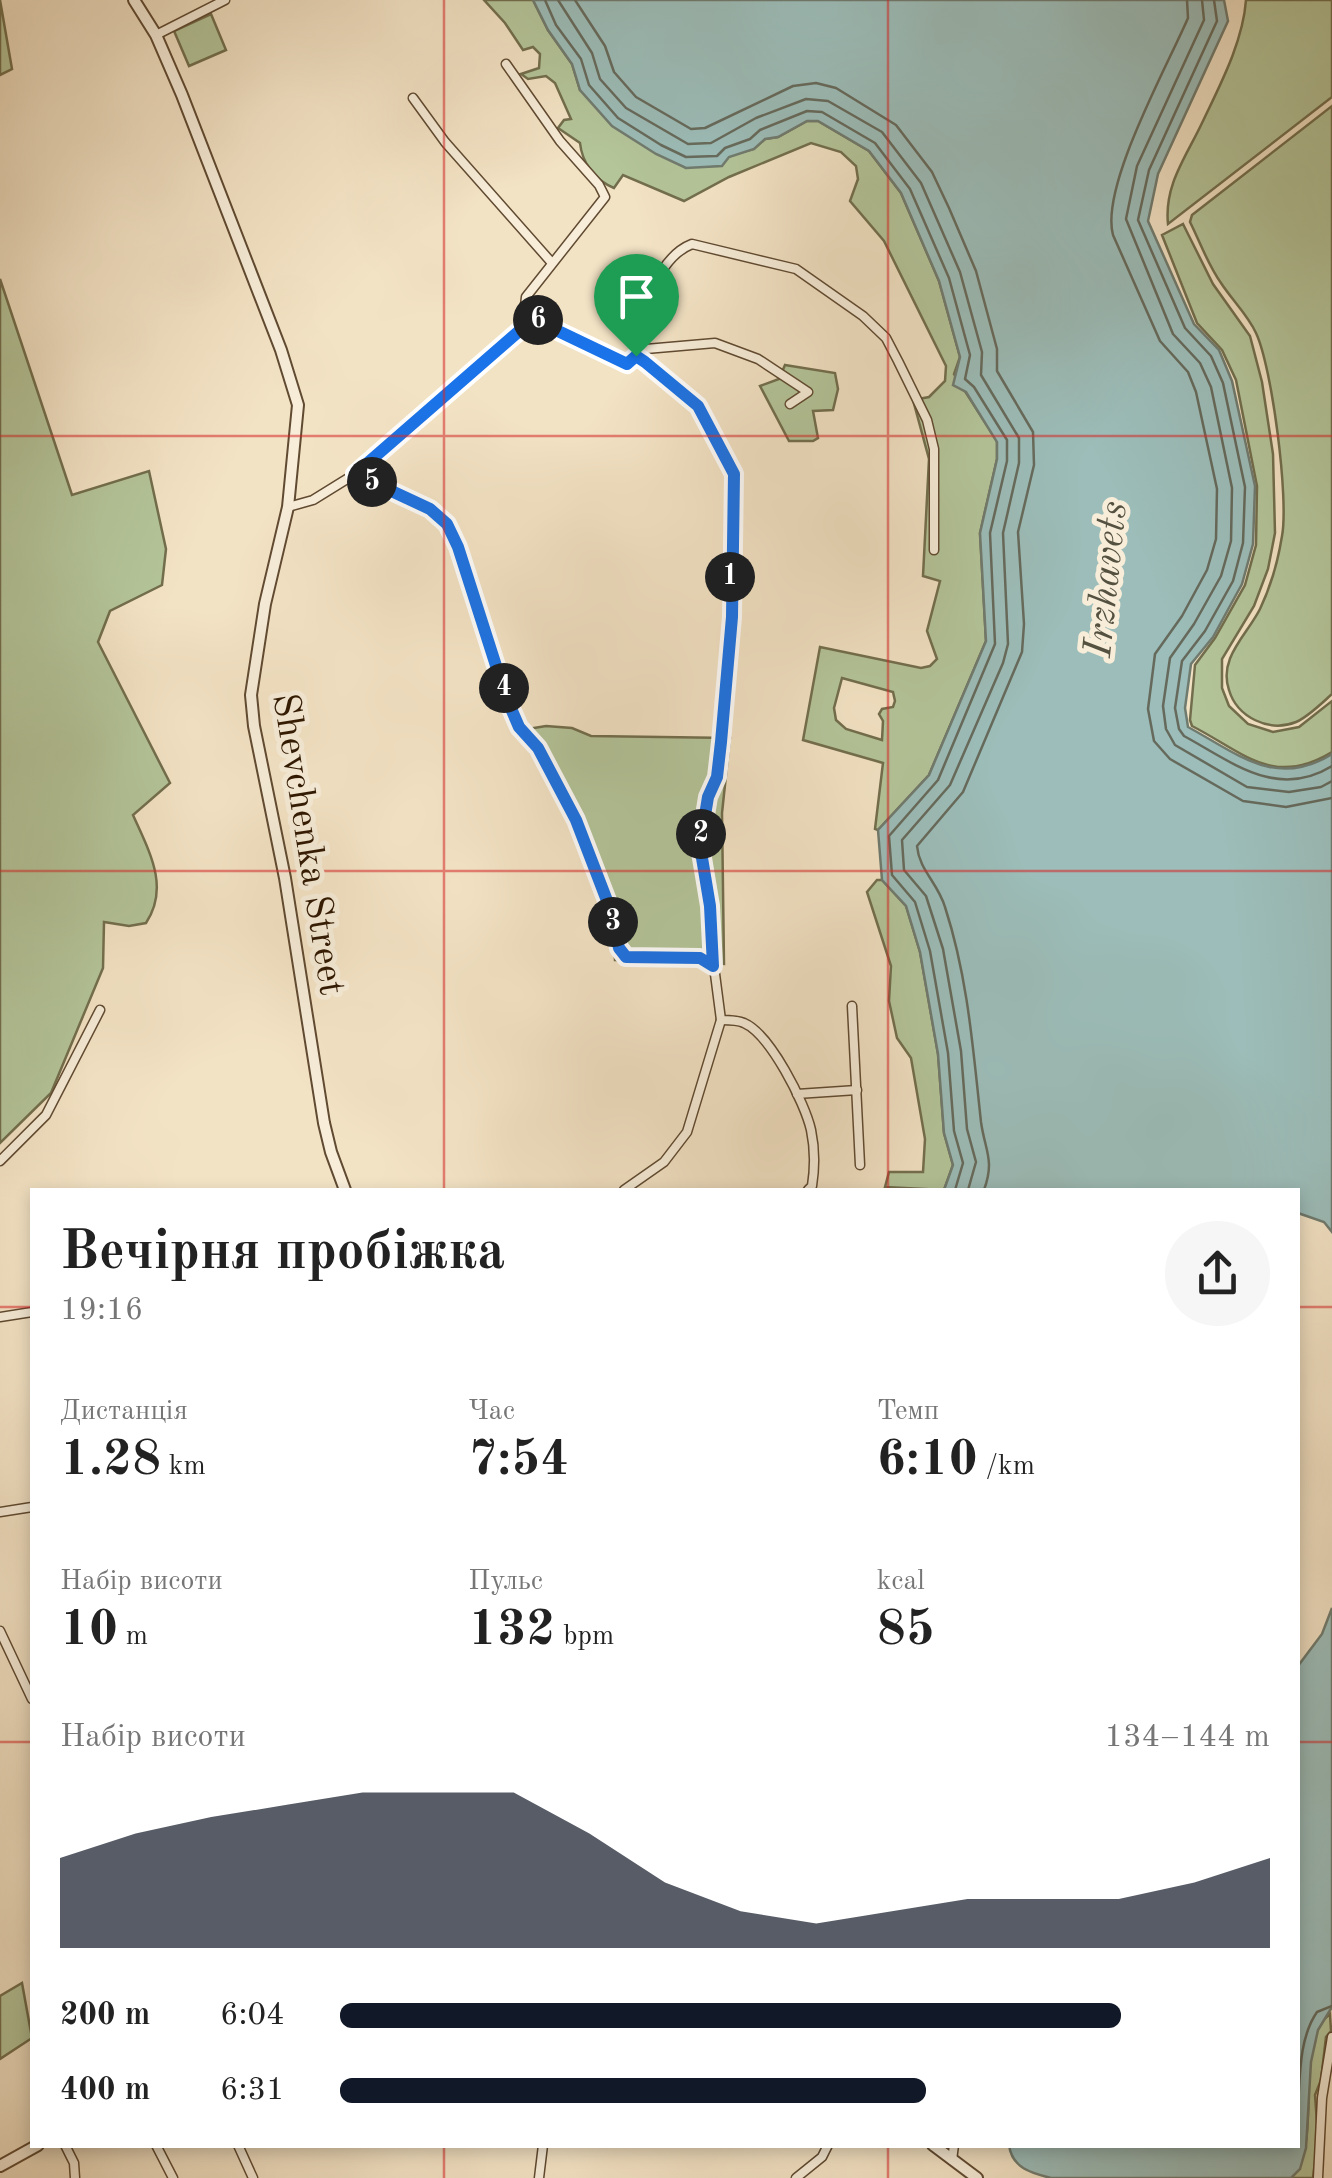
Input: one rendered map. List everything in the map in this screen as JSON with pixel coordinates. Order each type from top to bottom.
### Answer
[{"type":"street","name":"Shevchenka Street","points":[[134,0],[156,35],[293,383],[298,425],[288,507],[265,604],[252,694],[254,726],[285,878],[324,1123],[330,1152],[345,1188]]},
{"type":"street","points":[[156,35],[225,0]]},
{"type":"street","points":[[506,64],[560,141],[600,185],[605,198],[526,297],[524,306],[533,319],[627,364],[657,348],[726,346],[768,364],[808,392],[790,404]]},
{"type":"street","points":[[414,98],[445,142],[552,262]]},
{"type":"street","points":[[636,356],[650,299],[671,256],[679,249],[692,244],[796,268],[812,277],[886,338],[927,420],[936,473],[934,550]]},
{"type":"street","points":[[288,507],[313,500],[355,474],[533,319]]},
{"type":"street","points":[[627,1188],[664,1162],[687,1132],[721,1020],[700,846],[708,797],[717,777],[721,742],[732,617],[734,474],[698,406],[636,356]]},
{"type":"street","points":[[355,474],[430,509],[447,524],[506,697],[519,727],[538,748],[576,820],[611,911],[619,948],[626,957],[700,958],[713,966]]},
{"type":"street","points":[[852,1006],[860,1165]]},
{"type":"street","points":[[0,1161],[46,1116],[100,1010]]},
{"type":"street","points":[[721,1020],[743,1022],[759,1033],[796,1094],[810,1126],[814,1148],[810,1188]]},
{"type":"street","points":[[796,1094],[857,1090]]},
{"type":"street","points":[[0,1317],[30,1312]]},
{"type":"street","points":[[0,1512],[30,1507]]},
{"type":"street","points":[[0,1631],[30,1695]]},
{"type":"street","points":[[1318,2178],[1322,2098],[1332,2038]]},
{"type":"street","points":[[0,2166],[33,2148]]},
{"type":"street","points":[[67,2148],[74,2162],[74,2178]]},
{"type":"street","points":[[157,2148],[172,2178]]},
{"type":"street","points":[[239,2148],[253,2178]]},
{"type":"street","points":[[540,2178],[543,2148]]},
{"type":"street","points":[[796,2178],[822,2157],[826,2148]]},
{"type":"street","points":[[937,2148],[977,2178]]},
{"type":"street","points":[[952,2160],[954,2148]]},
{"type":"green space","points":[[0,0],[12,69],[0,75]]},
{"type":"green space","points":[[484,0],[533,0],[572,64],[580,90],[686,168],[754,149],[765,139],[778,137],[807,121],[818,121],[869,151],[901,193],[939,281],[960,357],[954,374],[997,441],[997,459],[980,533],[986,641],[929,775],[878,830],[875,829],[883,763],[803,740],[820,647],[921,668],[937,659],[927,631],[940,581],[923,576],[929,459],[913,400],[929,397],[945,381],[946,366],[884,241],[850,201],[858,179],[856,166],[841,152],[811,143],[729,177],[684,201],[623,175],[614,188],[591,170],[580,143],[558,128],[564,120],[571,119],[555,83],[546,76],[528,79],[521,74],[539,68],[540,54],[533,47],[523,50]],"holes":[[[842,678],[893,692],[893,707],[882,709],[879,714],[883,721],[882,740],[846,729],[836,720],[834,708]]]},
{"type":"green space","points":[[1246,0],[1332,0],[1332,97],[1168,224],[1173,184],[1230,63]]},
{"type":"green space","points":[[211,14],[226,50],[189,66],[174,31]]},
{"type":"green space","points":[[1332,106],[1332,694],[1301,720],[1286,725],[1265,724],[1247,715],[1233,700],[1227,668],[1268,591],[1282,536],[1283,493],[1273,402],[1256,333],[1216,276],[1190,222],[1192,215]]},
{"type":"green space","points":[[1183,224],[1213,284],[1250,336],[1273,454],[1275,533],[1268,569],[1254,606],[1222,659],[1222,688],[1229,706],[1248,724],[1273,732],[1299,727],[1332,701],[1332,752],[1292,767],[1275,766],[1243,755],[1192,726],[1190,720],[1195,665],[1245,585],[1256,545],[1257,486],[1236,380],[1222,350],[1197,323],[1162,235]]},
{"type":"green space","points":[[0,279],[72,495],[149,471],[166,549],[162,585],[110,611],[98,642],[170,783],[133,815],[157,882],[153,909],[146,923],[129,926],[104,922],[103,968],[51,1093],[0,1143]]},
{"type":"green space","points":[[785,365],[835,373],[838,389],[833,410],[813,411],[818,438],[813,441],[789,441],[760,386],[779,379]]},
{"type":"green space","points":[[546,726],[572,728],[591,736],[730,738],[722,813],[724,964],[615,960],[604,907],[578,842],[546,778],[516,731]]},
{"type":"green space","points":[[877,880],[882,880],[906,906],[920,952],[938,1054],[944,1133],[953,1165],[945,1188],[885,1187],[889,1172],[923,1172],[925,1139],[911,1058],[897,1038],[889,1001],[891,966],[867,892]]},
{"type":"green space","points":[[22,1983],[30,2039],[0,2059],[0,1996]]},
{"type":"green space","points":[[1330,2014],[1331,2031],[1326,2037],[1321,2080],[1315,2095],[1318,2137],[1313,2178],[1291,2178],[1301,2162],[1306,2142],[1312,2047]]},
{"type":"water","name":"Irzhavets","points":[[533,0],[1224,0],[1228,21],[1158,174],[1148,221],[1194,324],[1219,350],[1232,381],[1255,486],[1253,544],[1242,584],[1213,637],[1191,664],[1185,708],[1188,727],[1258,764],[1293,768],[1332,754],[1332,1232],[1324,1222],[1300,1214],[1300,1188],[945,1188],[953,1165],[944,1133],[938,1054],[920,952],[906,906],[882,880],[878,830],[929,775],[986,641],[980,533],[997,459],[997,442],[966,392],[953,385],[960,357],[939,281],[901,193],[869,151],[818,121],[807,121],[778,137],[765,139],[754,149],[729,157],[722,166],[686,168],[612,126],[580,90],[572,64]]},
{"type":"water","points":[[1332,1608],[1332,2007],[1318,2030],[1311,2062],[1306,2148],[1300,2169],[1291,2178],[1051,2178],[1024,2168],[1010,2148],[1300,2148],[1300,1663],[1322,1634]]},
{"type":"route","points":[[533,319],[551,324],[627,364],[636,356],[698,406],[734,474],[732,617],[721,742],[717,777],[708,797],[700,846],[710,906],[713,966],[700,958],[626,957],[619,948],[611,911],[576,820],[538,748],[519,727],[506,697],[495,655],[447,524],[430,509],[355,474],[533,319]]}]
